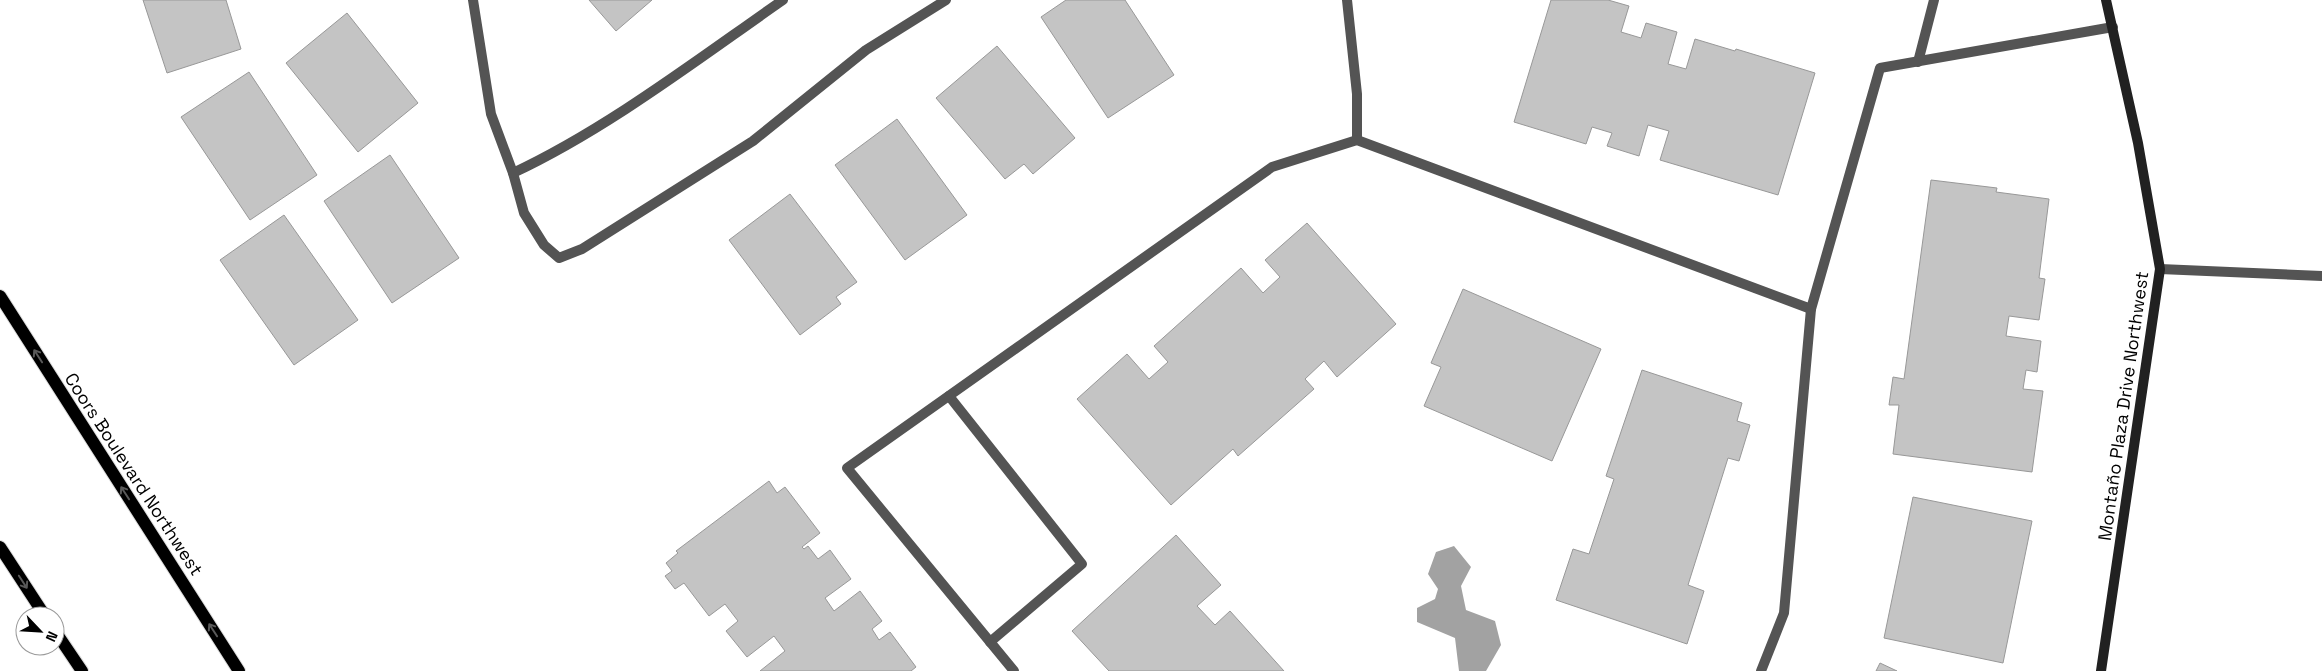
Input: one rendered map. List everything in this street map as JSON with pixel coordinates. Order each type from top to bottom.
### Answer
[{"type":"main road","name":"Coors Boulevard Northwest","points":[[0,296],[239,671]]},
{"type":"main road","points":[[0,547],[38,606]]},
{"type":"main road","points":[[65,646],[82,671]]},
{"type":"street","points":[[473,0],[491,114],[514,172],[524,213],[544,246],[559,258],[582,249],[753,141],[866,50],[946,0]]},
{"type":"street","points":[[514,172],[555,153],[668,80],[783,0]]},
{"type":"street","points":[[1348,0],[1357,94],[1357,140]]},
{"type":"street","points":[[1918,62],[1934,0]]},
{"type":"street","name":"Montaño Plaza Drive Northwest","points":[[2100,671],[2160,269],[2138,143],[2106,0]]},
{"type":"street","points":[[1761,671],[1784,612],[1811,309],[1880,68],[2112,27]]},
{"type":"street","points":[[1014,671],[848,468],[1272,167],[1357,140],[1811,309]]},
{"type":"street","points":[[2160,269],[2322,276]]},
{"type":"street","points":[[949,396],[1082,564],[990,642]]},
{"type":"shaded area","points":[[1454,546],[1471,567],[1461,586],[1466,610],[1495,621],[1501,645],[1486,671],[1459,671],[1455,638],[1417,622],[1417,608],[1435,599],[1438,589],[1428,574],[1436,552]]},
{"type":"building","points":[[143,0],[226,0],[241,49],[167,73]]},
{"type":"building","points":[[589,0],[652,0],[616,31]]},
{"type":"building","points":[[1066,0],[1125,0],[1174,75],[1108,118],[1041,17]]},
{"type":"building","points":[[1551,0],[1608,0],[1629,6],[1621,32],[1641,38],[1646,23],[1677,32],[1668,64],[1686,69],[1695,39],[1735,51],[1736,49],[1815,73],[1778,195],[1660,160],[1669,131],[1648,125],[1639,156],[1607,146],[1612,133],[1592,127],[1586,144],[1514,122]]},
{"type":"building","points":[[347,13],[418,103],[358,152],[286,63]]},
{"type":"building","points":[[997,46],[1075,138],[1033,174],[1024,164],[1005,179],[936,98]]},
{"type":"building","points":[[249,72],[317,175],[250,220],[181,117]]},
{"type":"building","points":[[897,119],[967,215],[905,260],[835,165]]},
{"type":"building","points":[[390,155],[459,258],[392,303],[324,201]]},
{"type":"building","points":[[1931,180],[1997,188],[1996,192],[2049,199],[2039,278],[2045,279],[2039,320],[2009,316],[2006,336],[2041,341],[2037,372],[2026,370],[2023,389],[2043,391],[2032,472],[1893,454],[1899,405],[1889,405],[1893,377],[1904,379]]},
{"type":"building","points":[[790,194],[857,282],[836,297],[841,304],[800,335],[729,240]]},
{"type":"building","points":[[284,215],[358,320],[294,365],[220,260]]},
{"type":"building","points":[[1307,223],[1396,324],[1337,377],[1324,361],[1305,379],[1314,389],[1238,456],[1233,449],[1171,505],[1077,399],[1127,354],[1149,379],[1168,362],[1154,346],[1241,268],[1263,293],[1280,277],[1265,260]]},
{"type":"building","points":[[1463,289],[1601,349],[1552,461],[1424,406],[1441,367],[1431,363]]},
{"type":"building","points":[[1642,370],[1742,403],[1737,421],[1750,425],[1739,461],[1728,458],[1688,585],[1704,591],[1687,644],[1556,600],[1573,549],[1589,554],[1614,479],[1606,476]]},
{"type":"building","points":[[769,481],[777,493],[785,487],[820,533],[802,547],[804,549],[808,546],[818,559],[830,550],[851,579],[825,598],[834,611],[860,591],[882,621],[872,629],[879,640],[890,632],[916,667],[911,671],[760,671],[785,651],[774,636],[747,657],[726,631],[738,621],[725,604],[709,616],[684,583],[675,589],[665,576],[672,571],[666,563],[678,553],[676,551]]},
{"type":"building","points":[[1913,497],[2032,521],[2003,663],[1884,638]]},
{"type":"building","points":[[1176,535],[1221,585],[1197,606],[1215,625],[1230,611],[1284,671],[1109,671],[1072,631]]},
{"type":"building","points":[[1880,663],[1897,671],[1876,671]]}]
